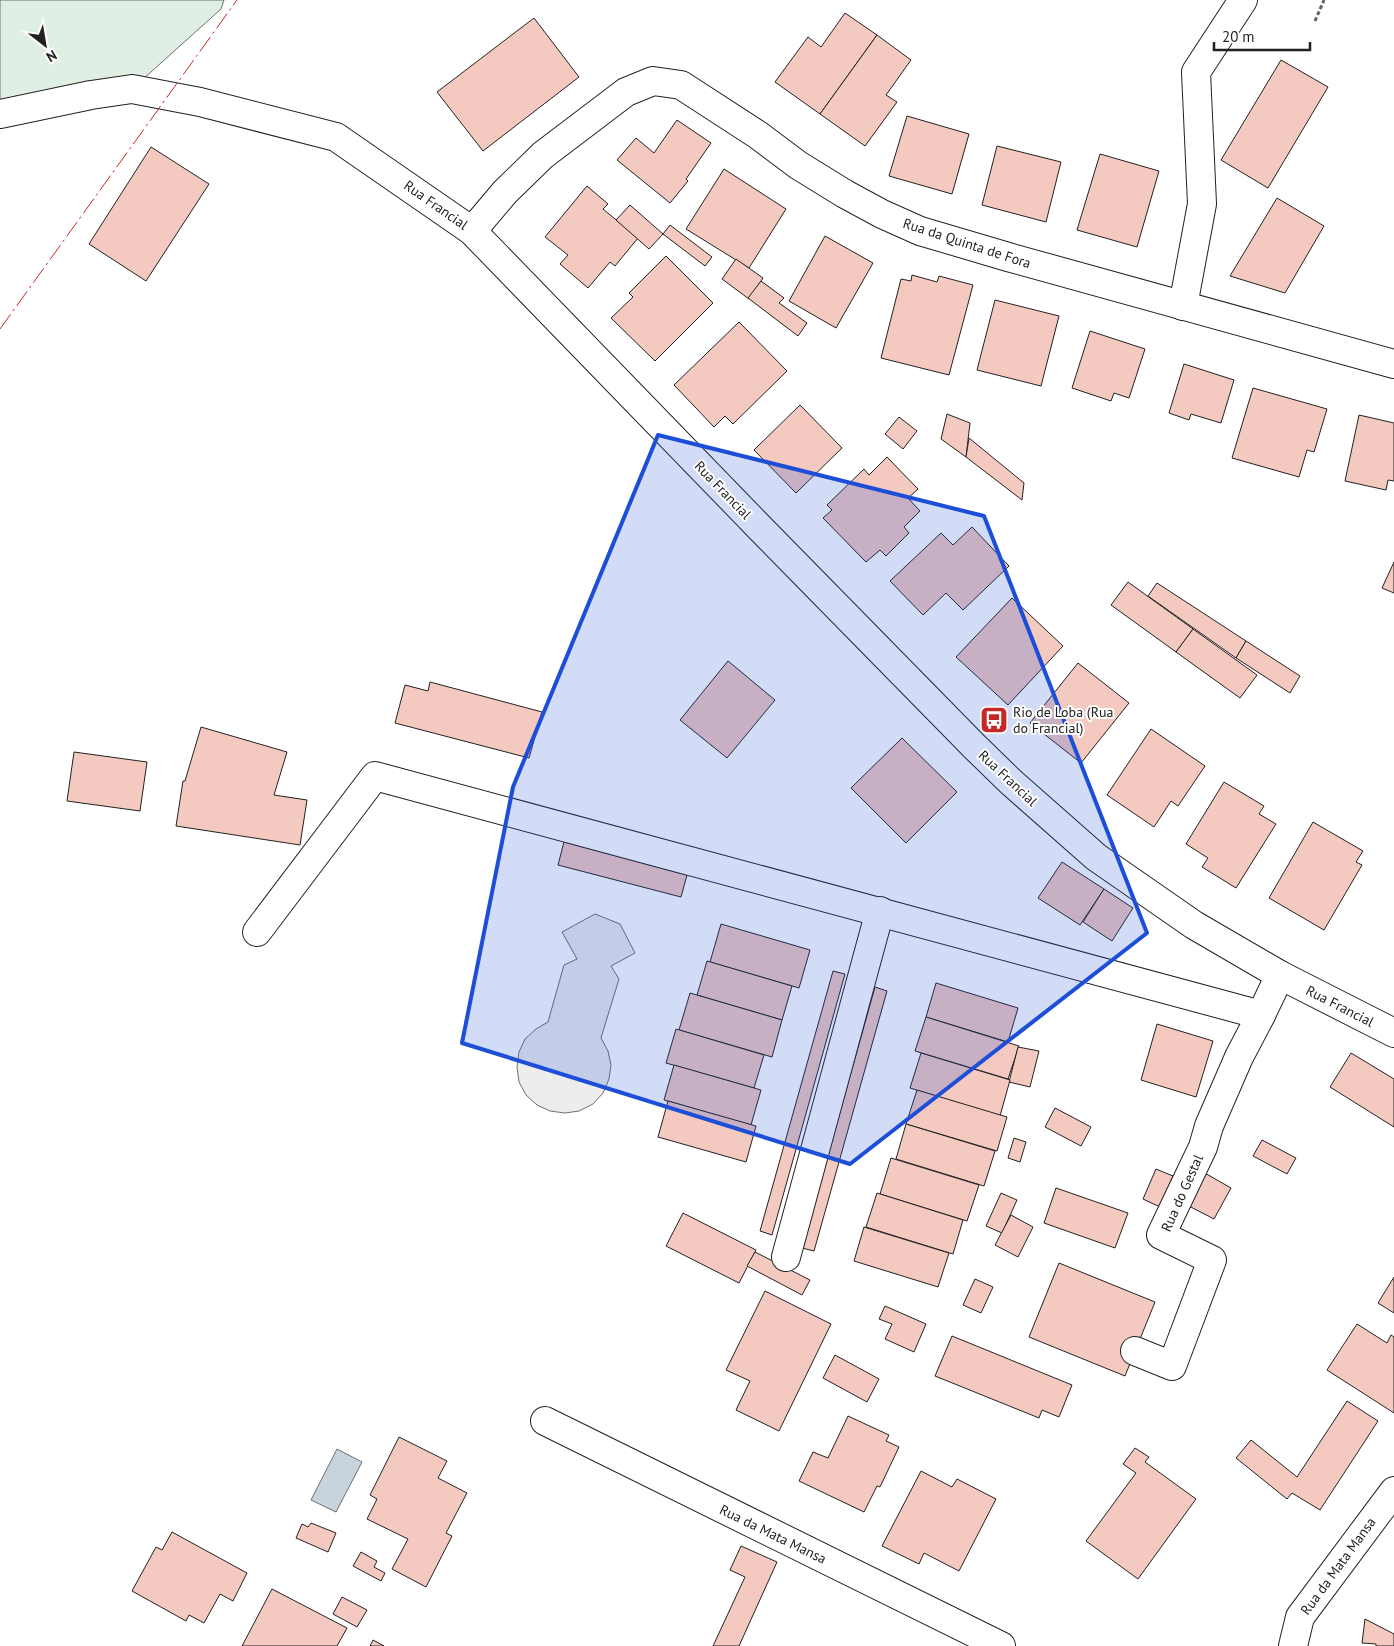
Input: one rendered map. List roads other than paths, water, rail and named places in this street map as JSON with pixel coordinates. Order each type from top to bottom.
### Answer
[{"type":"street","points":[[1183,306],[1202,204],[1196,72],[1243,0]]},
{"type":"street","name":"Rua da Quinta de Fora","points":[[472,231],[505,192],[543,155],[626,92],[653,81],[680,85],[845,194],[882,214],[920,231],[1394,364]]},
{"type":"street","name":"Rua Francial","points":[[0,114],[91,95],[132,89],[200,102],[336,137],[472,231],[761,529],[1011,782],[1096,858],[1194,925],[1280,975],[1394,1033]]},
{"type":"street","points":[[257,932],[375,776],[1261,1015],[1280,975]]},
{"type":"street","points":[[786,1257],[880,911]]},
{"type":"street","name":"Rua do Gestal","points":[[1135,1351],[1172,1366],[1209,1269],[1212,1260],[1161,1235],[1203,1147],[1209,1126],[1238,1057],[1261,1015]]},
{"type":"street","name":"Rua da Mata Mansa","points":[[545,1422],[1001,1646]]},
{"type":"street","name":"Rua da Mata Mansa","points":[[1293,1646],[1300,1617],[1394,1491]]},
{"type":"place","name":"Rio de Loba (Rua do Francial)","points":[[994,720]]}]
